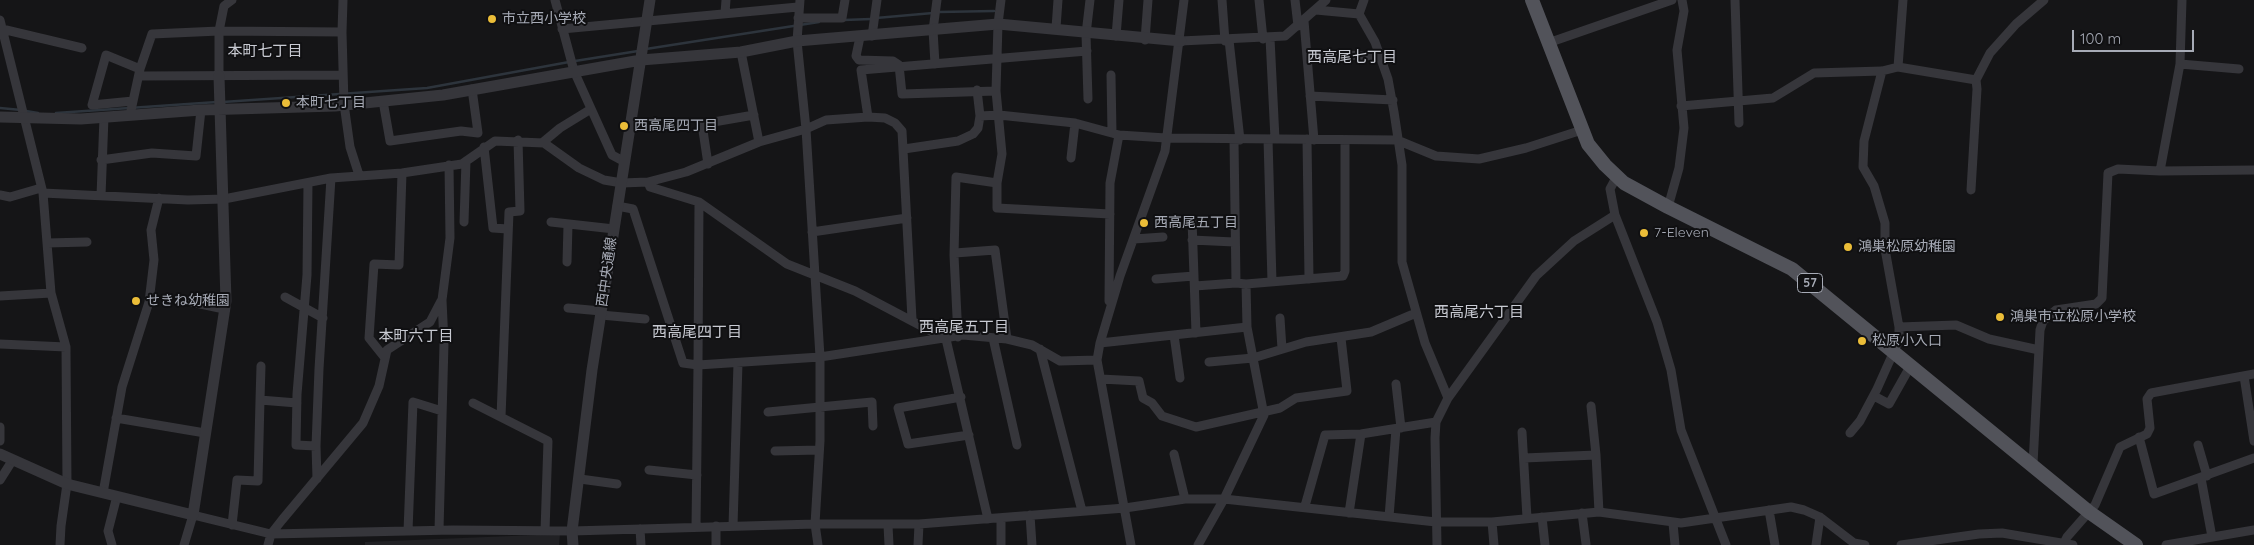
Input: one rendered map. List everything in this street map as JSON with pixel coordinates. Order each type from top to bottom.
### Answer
[{"type":"main road","name":"57","points":[[1532,0],[1588,144],[1604,165],[1624,183],[1792,270],[2090,512],[2134,544]]},
{"type":"street","points":[[184,545],[193,515],[224,309],[224,199],[219,31],[224,6],[232,0]]},
{"type":"street","points":[[343,0],[344,104],[350,147],[359,175]]},
{"type":"street","points":[[555,0],[574,71],[612,155],[625,162]]},
{"type":"street","name":"西中央通線","points":[[573,545],[572,531],[601,313],[650,0]]},
{"type":"street","points":[[725,13],[726,0]]},
{"type":"street","points":[[798,18],[842,18],[845,0]]},
{"type":"street","points":[[877,0],[866,36],[856,56],[859,60],[897,62],[900,67],[902,94],[977,90],[996,91]]},
{"type":"street","points":[[935,64],[933,30],[937,0]]},
{"type":"street","points":[[1001,0],[996,59],[996,91],[1000,115],[1002,154],[997,183],[997,208],[1110,214]]},
{"type":"street","points":[[1056,28],[1058,0]]},
{"type":"street","points":[[1088,99],[1086,34],[1090,0]]},
{"type":"street","points":[[1116,36],[1119,0]]},
{"type":"street","points":[[1145,40],[1148,0]]},
{"type":"street","points":[[1131,545],[1097,360],[1109,314],[1165,151],[1181,41],[1184,0]]},
{"type":"street","points":[[1222,0],[1237,140],[1234,242],[1236,283]]},
{"type":"street","points":[[1259,0],[1266,38],[1272,139],[1272,282]]},
{"type":"street","points":[[1296,0],[1307,54],[1310,96],[1308,279]]},
{"type":"street","points":[[0,117],[24,119],[104,117],[383,101],[472,89],[641,60],[741,52],[797,41],[998,24],[1056,28],[1086,34],[1145,40],[1181,41],[1266,38],[1284,36],[1301,24],[1326,0]]},
{"type":"street","points":[[1364,0],[1360,14],[1380,56],[1392,100],[1402,165],[1402,262],[1428,351],[1448,398]]},
{"type":"street","points":[[1548,43],[1672,0]]},
{"type":"street","points":[[1668,207],[1679,168],[1684,128],[1676,50],[1684,11],[1682,0]]},
{"type":"street","points":[[1735,0],[1739,100],[1738,123]]},
{"type":"street","points":[[1898,67],[1903,0]]},
{"type":"street","points":[[1971,190],[1978,89],[1976,80],[1990,54],[2016,24],[2044,0]]},
{"type":"street","points":[[2160,171],[2180,64],[2182,0]]},
{"type":"street","points":[[562,29],[725,13],[773,5],[799,4],[797,41],[806,129],[820,357],[819,450],[815,524],[818,545]]},
{"type":"street","points":[[1316,10],[1360,14]]},
{"type":"street","points":[[60,545],[60,526],[67,484],[66,347],[51,293],[42,191],[1,25],[82,48]]},
{"type":"street","points":[[130,115],[152,34],[219,31],[342,32]]},
{"type":"street","points":[[868,117],[861,70],[1086,51]]},
{"type":"street","points":[[741,52],[759,142]]},
{"type":"street","points":[[1307,54],[1380,56]]},
{"type":"street","points":[[133,101],[92,105],[106,55],[140,73],[219,76],[343,75]]},
{"type":"street","points":[[2180,64],[2239,69]]},
{"type":"street","points":[[1681,106],[1772,98],[1814,73],[1882,71],[1898,67],[1976,80]]},
{"type":"street","points":[[1850,433],[1860,421],[1874,396],[1899,340],[1899,328],[1885,249],[1885,223],[1874,186],[1863,167],[1864,141],[1882,71]]},
{"type":"street","points":[[1109,314],[1110,183],[1116,134],[1111,75]]},
{"type":"street","points":[[383,101],[390,141],[461,131],[478,133],[472,89]]},
{"type":"street","points":[[904,149],[958,141],[973,134],[978,128],[980,116],[977,90]]},
{"type":"street","points":[[1310,96],[1392,100]]},
{"type":"street","points":[[542,143],[560,128],[591,109]]},
{"type":"street","points":[[101,160],[152,153],[196,156],[201,110]]},
{"type":"street","points":[[708,164],[702,124],[754,115]]},
{"type":"street","points":[[980,116],[1000,115],[1075,123],[1116,134],[1166,138],[1397,140],[1436,156],[1480,159],[1526,148],[1582,130]]},
{"type":"street","points":[[101,196],[104,117]]},
{"type":"street","points":[[0,195],[10,197],[42,191],[188,200],[224,199],[332,178],[402,173],[462,164],[495,140],[542,143],[579,168],[604,180],[622,183],[648,182],[708,164],[759,142],[806,129],[826,120],[868,117],[885,118],[895,123],[902,131],[912,319]]},
{"type":"street","points":[[1071,158],[1075,123]]},
{"type":"street","points":[[501,417],[508,212],[520,212],[518,140]]},
{"type":"street","points":[[1156,278],[1246,284],[1340,277],[1345,272],[1345,140]]},
{"type":"street","points":[[484,148],[493,228],[508,229]]},
{"type":"street","points":[[464,222],[466,161]]},
{"type":"street","points":[[439,530],[444,343],[442,300],[450,238],[450,165]]},
{"type":"street","points":[[2033,464],[2039,350],[2043,321],[2056,310],[2096,304],[2102,298],[2108,173],[2118,169],[2160,171],[2254,170]]},
{"type":"street","points":[[385,358],[370,338],[374,264],[399,265],[402,173]]},
{"type":"street","points":[[1617,176],[1610,189],[1615,215],[1657,322],[1672,370],[1681,430],[1726,545]]},
{"type":"street","points":[[958,337],[954,253],[956,177],[997,183]]},
{"type":"street","points":[[317,479],[316,446],[332,178]]},
{"type":"street","points":[[648,182],[650,187],[699,202],[787,264],[855,291],[946,338],[988,519]]},
{"type":"street","points":[[308,183],[307,275],[297,403],[296,445],[316,446]]},
{"type":"street","points":[[103,493],[122,387],[149,302],[154,260],[151,230],[159,198]]},
{"type":"street","points":[[696,526],[699,202]]},
{"type":"street","points":[[617,206],[633,209],[683,363],[698,365],[820,357],[958,337],[1006,339],[1032,345],[1060,360],[1097,360]]},
{"type":"street","points":[[1437,545],[1436,422],[1448,398],[1536,276],[1574,241],[1615,215]]},
{"type":"street","points":[[812,232],[907,218]]},
{"type":"street","points":[[1192,220],[1196,333]]},
{"type":"street","points":[[550,222],[614,229]]},
{"type":"street","points":[[568,224],[568,262]]},
{"type":"street","points":[[1134,239],[1163,237]]},
{"type":"street","points":[[1192,240],[1234,242]]},
{"type":"street","points":[[47,243],[87,242]]},
{"type":"street","points":[[954,253],[995,250],[1006,339]]},
{"type":"street","points":[[1198,545],[1224,499],[1264,414],[1248,327],[1246,284]]},
{"type":"street","points":[[0,296],[51,293]]},
{"type":"street","points":[[285,297],[323,318]]},
{"type":"street","points":[[268,545],[271,534],[363,423],[379,386],[387,350],[430,322],[442,300]]},
{"type":"street","points":[[191,302],[224,309]]},
{"type":"street","points":[[568,308],[645,319]]},
{"type":"street","points":[[1209,362],[1253,358],[1306,342],[1371,332],[1416,313]]},
{"type":"street","points":[[1280,318],[1282,349]]},
{"type":"street","points":[[1899,328],[1956,325],[1989,339],[2039,350]]},
{"type":"street","points":[[1100,343],[1248,327]]},
{"type":"street","points":[[1174,335],[1180,378]]},
{"type":"street","points":[[993,338],[1017,445]]},
{"type":"street","points":[[1101,378],[1139,381],[1143,398],[1152,403],[1162,416],[1196,427],[1280,408],[1296,398],[1348,391],[1341,338]]},
{"type":"street","points":[[0,344],[66,347]]},
{"type":"street","points":[[1040,349],[1082,511]]},
{"type":"street","points":[[733,526],[738,363]]},
{"type":"street","points":[[1874,396],[1889,404],[1911,365]]},
{"type":"street","points":[[232,525],[237,480],[258,481],[261,366]]},
{"type":"street","points":[[1901,545],[1959,541],[2002,533],[2067,544],[2099,498],[2120,447],[2147,434],[2150,428],[2147,400],[2151,393],[2254,374]]},
{"type":"street","points":[[2244,376],[2251,407],[2254,442]]},
{"type":"street","points":[[1389,517],[1399,429],[1396,384]]},
{"type":"street","points":[[961,397],[898,408],[908,444],[970,436]]},
{"type":"street","points":[[260,400],[297,403]]},
{"type":"street","points":[[408,531],[413,402],[442,411]]},
{"type":"street","points":[[768,412],[819,409],[872,402],[873,426]]},
{"type":"street","points":[[473,403],[548,440],[545,531]]},
{"type":"street","points":[[1591,406],[1596,456],[1598,512]]},
{"type":"street","points":[[116,418],[205,433]]},
{"type":"street","points":[[1305,506],[1325,436],[1361,434],[1436,422]]},
{"type":"street","points":[[0,427],[0,441]]},
{"type":"street","points":[[1522,432],[1526,518]]},
{"type":"street","points":[[1349,513],[1361,434]]},
{"type":"street","points":[[2140,437],[2154,494],[2254,458]]},
{"type":"street","points":[[2198,445],[2212,537]]},
{"type":"street","points":[[775,451],[819,450]]},
{"type":"street","points":[[0,454],[67,484],[271,534],[439,530],[572,531],[815,524],[888,526],[1125,508],[1185,499],[1224,499],[1305,506],[1349,513],[1436,522],[1492,522],[1598,512],[1672,523],[1791,508],[1804,510],[1820,517],[1854,542],[1865,545]]},
{"type":"street","points":[[1174,454],[1185,499]]},
{"type":"street","points":[[1524,458],[1596,456]]},
{"type":"street","points":[[0,480],[12,461]]},
{"type":"street","points":[[649,470],[697,475]]},
{"type":"street","points":[[580,479],[617,484]]},
{"type":"street","points":[[112,545],[108,531],[117,496]]},
{"type":"street","points":[[1769,510],[1776,545]]},
{"type":"street","points":[[1582,514],[1586,544]]},
{"type":"street","points":[[1030,515],[1032,545]]},
{"type":"street","points":[[1542,517],[1546,545]]},
{"type":"street","points":[[1816,545],[1820,517]]},
{"type":"street","points":[[1000,518],[1001,545]]},
{"type":"street","points":[[1492,522],[1494,545]]},
{"type":"street","points":[[1672,523],[1675,545]]},
{"type":"street","points":[[918,545],[919,524]]},
{"type":"street","points":[[716,526],[716,545]]},
{"type":"street","points":[[888,526],[889,545]]},
{"type":"street","points":[[640,529],[641,545]]},
{"type":"street","points":[[2166,545],[2254,530]]},
{"type":"shaded area","points":[[560,534],[559,545],[365,545],[365,542]]},
{"type":"waterway","points":[[939,12],[994,11]]},
{"type":"waterway","points":[[876,18],[933,13]]},
{"type":"waterway","points":[[844,20],[871,19]]},
{"type":"waterway","points":[[646,49],[819,22]]},
{"type":"waterway","points":[[575,61],[638,51]]},
{"type":"waterway","points":[[223,102],[427,88],[569,62]]},
{"type":"waterway","points":[[56,113],[217,102]]},
{"type":"waterway","points":[[0,108],[21,110]]},
{"type":"waterway","points":[[26,111],[38,113]]},
{"type":"place","name":"市立西小学校","points":[[492,19]]},
{"type":"place","name":"本町七丁目","points":[[286,103]]},
{"type":"place","name":"西高尾四丁目","points":[[624,126]]},
{"type":"place","name":"西高尾五丁目","points":[[1144,223]]},
{"type":"place","name":"7-Eleven","points":[[1644,233]]},
{"type":"place","name":"鴻巣松原幼稚園","points":[[1848,247]]},
{"type":"place","name":"せきね幼稚園","points":[[136,301]]},
{"type":"place","name":"鴻巣市立松原小学校","points":[[2000,317]]},
{"type":"place","name":"松原小入口","points":[[1862,341]]},
{"type":"district","name":"本町七丁目","points":[[265,51]]},
{"type":"district","name":"西高尾七丁目","points":[[1352,57]]},
{"type":"district","name":"西高尾六丁目","points":[[1479,312]]},
{"type":"district","name":"西高尾五丁目","points":[[964,327]]},
{"type":"district","name":"西高尾四丁目","points":[[697,332]]},
{"type":"district","name":"本町六丁目","points":[[416,336]]}]
